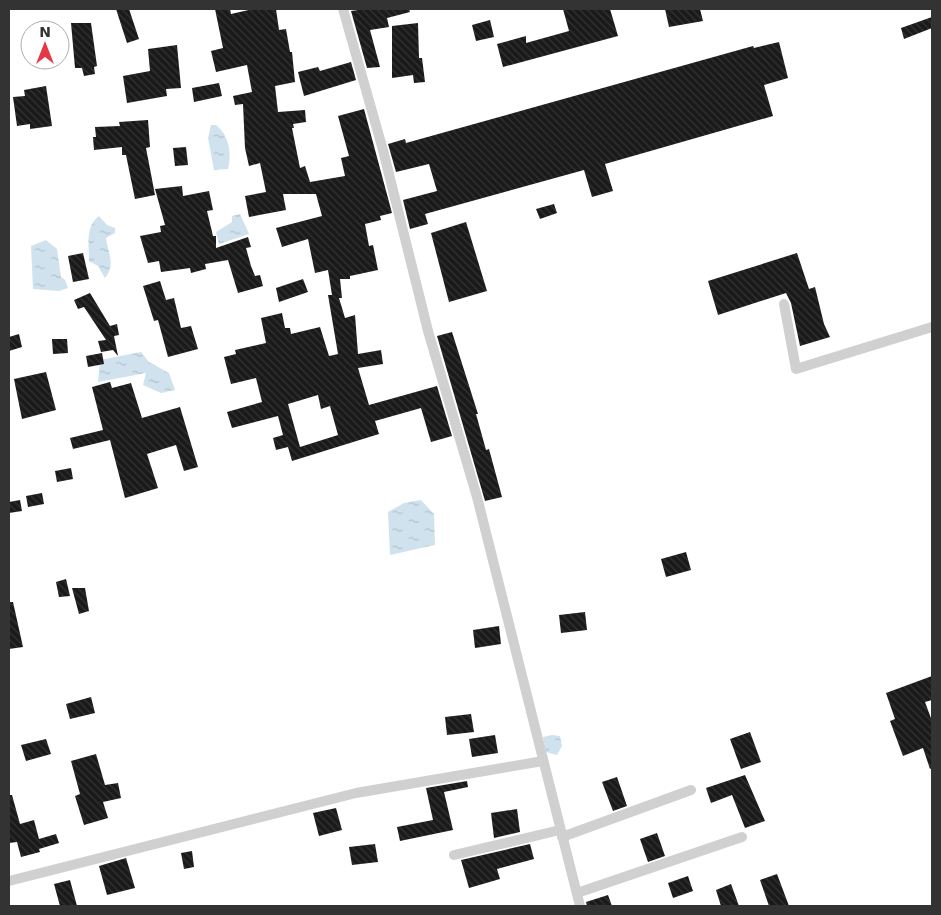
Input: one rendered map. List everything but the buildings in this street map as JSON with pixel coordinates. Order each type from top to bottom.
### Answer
[{"type":"street","points":[[344,9],[383,150],[428,331],[477,497],[580,906]]},
{"type":"street","points":[[784,304],[796,369],[932,327]]},
{"type":"street","points":[[9,881],[356,794],[543,760]]},
{"type":"street","points":[[454,855],[561,833],[691,790]]},
{"type":"street","points":[[577,893],[742,837]]},
{"type":"water","points":[[211,125],[216,125],[227,139],[230,157],[228,169],[214,170],[208,138]]},
{"type":"water","points":[[240,214],[249,234],[219,244],[216,232],[232,222],[232,216]]},
{"type":"water","points":[[99,216],[107,225],[115,228],[115,233],[106,238],[111,264],[105,278],[98,266],[89,261],[88,243],[90,231]]},
{"type":"water","points":[[46,240],[57,249],[61,277],[65,280],[68,288],[59,291],[33,289],[31,246]]},
{"type":"water","points":[[141,352],[149,362],[169,373],[175,390],[161,393],[143,385],[146,373],[98,382],[100,360]]},
{"type":"water","points":[[421,500],[434,514],[435,545],[390,555],[388,512],[404,503]]},
{"type":"water","points":[[560,736],[562,746],[557,755],[546,752],[543,737]]}]
